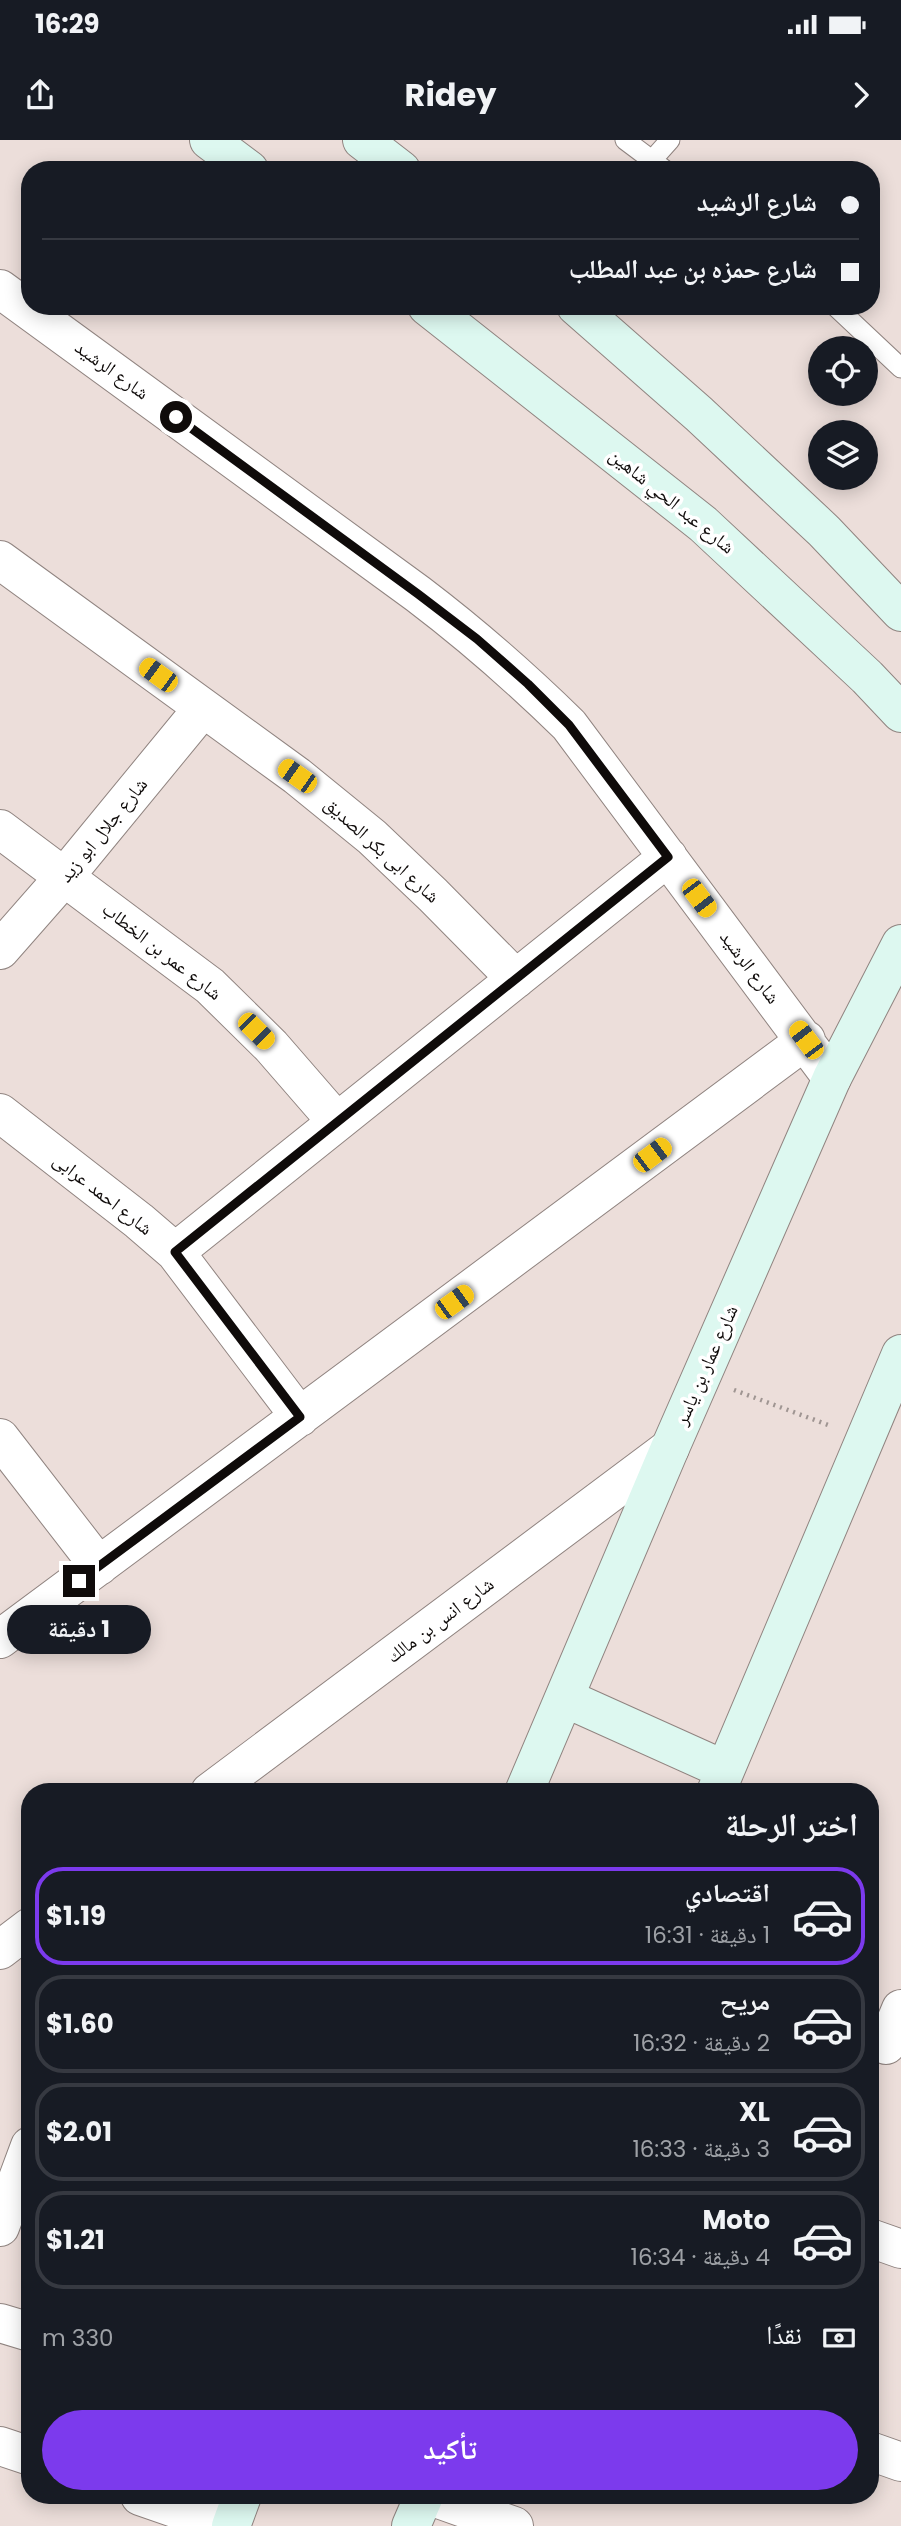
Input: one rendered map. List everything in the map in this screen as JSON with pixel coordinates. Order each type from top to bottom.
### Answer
[{"type":"street","points":[[209,140],[237,161]]},
{"type":"street","points":[[362,140],[389,161]]},
{"type":"street","name":"شارع الرشيد","points":[[0,289],[21,304]]},
{"type":"street","name":"شارع الرشيد","points":[[35,315],[477,639],[528,684],[569,725],[832,1078]]},
{"type":"street","name":"شارع عبد الحي شاهين","points":[[438,315],[703,524],[858,668],[901,713]]},
{"type":"street","points":[[586,315],[699,414],[814,522],[901,611]]},
{"type":"street","name":"شارع ابى بكر الصديق","points":[[0,560],[297,776],[372,837],[516,979]]},
{"type":"street","name":"شارع جلال ابو زيد","points":[[0,950],[65,876],[203,708]]},
{"type":"street","name":"شارع عمر بن الخطاب","points":[[0,829],[211,986],[271,1046],[337,1122]]},
{"type":"street","points":[[175,1252],[668,857]]},
{"type":"street","name":"شارع عمار بن ياسر","points":[[528,1783],[670,1448],[832,1078],[901,944]]},
{"type":"street","points":[[0,1639],[806,1040]]},
{"type":"street","name":"شارع احمد عرابى","points":[[0,1112],[175,1252],[300,1417]]},
{"type":"street","points":[[565,1698],[720,1781],[901,1354]]},
{"type":"street","points":[[0,1438],[99,1566]]},
{"type":"street","name":"شارع انس بن مالك","points":[[222,1783],[670,1448]]},
{"type":"street","points":[[0,1950],[21,1934]]},
{"type":"street","points":[[886,2045],[901,2009]]},
{"type":"street","points":[[0,2227],[21,2170]]},
{"type":"street","points":[[879,2241],[901,2249]]},
{"type":"street","points":[[0,2323],[21,2329]]},
{"type":"street","points":[[0,2446],[21,2453]]},
{"type":"street","points":[[879,2454],[901,2462]]},
{"type":"street","points":[[163,2504],[228,2526],[238,2504]]},
{"type":"street","points":[[411,2526],[421,2504]]},
{"type":"street","points":[[452,2504],[514,2526]]},
{"type":"lane","points":[[625,140],[648,161]]},
{"type":"lane","points":[[657,161],[670,140]]},
{"type":"lane","points":[[845,315],[901,368]]},
{"type":"path","points":[[701,1377],[865,1439]]},
{"type":"route","points":[[79,1581],[300,1417],[175,1252],[668,857],[569,725],[528,684],[477,639],[418,594],[176,417]]}]
